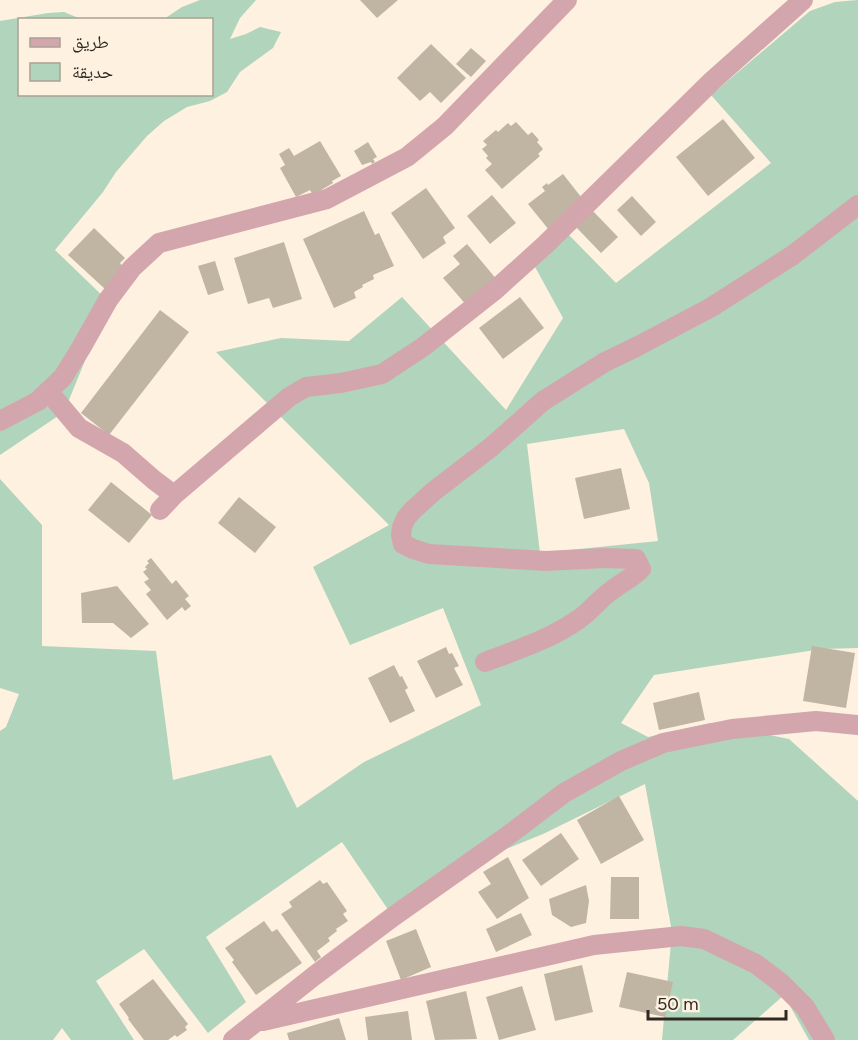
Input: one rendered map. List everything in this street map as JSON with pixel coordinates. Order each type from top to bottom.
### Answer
[{"type":"street","points":[[0,421],[38,401],[63,377],[108,300],[132,268],[159,243],[327,200],[407,157],[445,126],[567,0]]},
{"type":"street","points":[[160,510],[174,495],[289,397],[306,387],[382,374],[423,347],[494,291],[545,245],[712,81],[804,0]]},
{"type":"street","points":[[485,662],[530,645],[582,617],[598,601],[641,569],[636,559],[546,561],[429,554],[403,544],[402,530],[406,518],[434,491],[490,448],[543,401],[605,362],[710,308],[793,255],[858,205]]},
{"type":"street","points":[[48,391],[79,428],[123,453],[174,495]]},
{"type":"street","points":[[233,1040],[394,916],[564,793],[621,761],[663,743],[732,729],[816,721],[858,725]]},
{"type":"street","points":[[256,1022],[594,945],[681,936],[704,939],[756,964],[781,983],[805,1007],[825,1040]]},
{"type":"green space","points":[[200,0],[256,0],[240,18],[230,39],[260,27],[281,32],[273,48],[240,72],[227,92],[210,101],[187,107],[164,121],[147,136],[55,250],[109,302],[64,412],[0,455],[0,21],[18,18],[18,96],[213,96],[213,18],[166,18],[182,7]]},
{"type":"green space","points":[[858,0],[858,648],[821,649],[654,675],[621,723],[648,737],[710,723],[789,739],[858,801],[858,1040],[809,1040],[784,995],[733,1040],[662,1040],[672,932],[645,784],[543,834],[449,872],[391,914],[342,842],[206,937],[246,1002],[208,1033],[144,949],[96,981],[134,1040],[71,1040],[62,1028],[53,1040],[0,1040],[0,731],[6,727],[19,694],[0,688],[0,479],[42,525],[42,646],[156,651],[173,780],[271,755],[297,808],[364,762],[481,705],[443,608],[350,645],[313,567],[389,525],[216,352],[281,338],[349,341],[402,297],[506,410],[563,318],[534,265],[569,235],[616,283],[771,163],[711,95],[810,11],[835,2]],"holes":[[[624,429],[649,483],[658,541],[540,553],[527,444]]]},
{"type":"green space","points":[[64,12],[79,18],[18,18],[48,13]]},
{"type":"building","points":[[360,0],[398,0],[377,18]]},
{"type":"building","points":[[431,44],[466,78],[441,103],[430,92],[420,101],[397,78]]},
{"type":"building","points":[[471,48],[486,61],[471,77],[456,64]]},
{"type":"building","points":[[723,119],[755,158],[708,196],[676,157]]},
{"type":"building","points":[[516,122],[528,135],[532,132],[543,149],[538,154],[540,156],[502,189],[485,170],[492,164],[482,149],[487,145],[483,141],[508,123],[511,126]]},
{"type":"building","points":[[320,141],[341,176],[313,195],[310,190],[296,197],[280,168],[285,165],[279,154],[289,148],[294,156]]},
{"type":"building","points":[[368,142],[377,157],[373,159],[375,162],[372,164],[371,162],[362,165],[354,151]]},
{"type":"building","points":[[563,174],[585,202],[549,230],[528,204],[545,191],[542,187]]},
{"type":"building","points":[[426,188],[455,228],[443,237],[446,243],[423,259],[391,213]]},
{"type":"building","points":[[492,195],[516,223],[490,244],[467,216]]},
{"type":"building","points":[[632,196],[656,222],[641,236],[617,210]]},
{"type":"building","points":[[591,209],[618,237],[601,253],[574,225]]},
{"type":"building","points":[[364,211],[375,235],[379,233],[394,266],[373,275],[374,279],[354,292],[356,298],[334,308],[303,239]]},
{"type":"building","points":[[94,228],[125,258],[120,263],[125,269],[105,289],[68,255]]},
{"type":"building","points":[[284,242],[302,299],[273,308],[269,298],[248,304],[234,258]]},
{"type":"building","points":[[467,244],[498,281],[468,307],[443,278],[460,264],[453,256]]},
{"type":"building","points":[[215,261],[224,290],[208,295],[198,266]]},
{"type":"building","points":[[520,297],[544,328],[503,359],[479,328]]},
{"type":"building","points":[[160,310],[189,332],[109,435],[81,413]]},
{"type":"building","points":[[621,468],[630,509],[584,519],[575,478]]},
{"type":"building","points":[[111,482],[152,515],[129,543],[88,510]]},
{"type":"building","points":[[239,497],[276,527],[255,553],[218,523]]},
{"type":"building","points":[[151,558],[172,584],[176,580],[189,596],[185,599],[191,606],[185,611],[182,607],[167,620],[146,594],[151,590],[144,582],[149,579],[143,572],[147,569],[145,567],[149,563],[147,561]]},
{"type":"building","points":[[117,586],[149,624],[131,638],[113,623],[82,623],[81,593]]},
{"type":"building","points":[[812,646],[855,653],[846,708],[803,701]]},
{"type":"building","points":[[446,647],[459,666],[454,668],[463,685],[436,698],[417,661]]},
{"type":"building","points":[[394,665],[408,688],[405,690],[415,711],[390,723],[368,678]]},
{"type":"building","points":[[699,692],[705,720],[659,730],[653,703]]},
{"type":"building","points":[[619,796],[644,840],[601,864],[577,820]]},
{"type":"building","points":[[561,833],[579,859],[541,886],[522,860]]},
{"type":"building","points":[[508,857],[529,898],[497,919],[478,892],[491,884],[483,872]]},
{"type":"building","points":[[611,877],[639,877],[639,919],[610,919]]},
{"type":"building","points":[[320,880],[323,884],[327,882],[347,911],[343,914],[348,921],[336,929],[337,931],[328,938],[330,941],[317,951],[321,957],[315,962],[281,914],[292,907],[289,902]]},
{"type":"building","points":[[586,885],[589,901],[586,923],[571,927],[552,915],[549,899]]},
{"type":"building","points":[[521,913],[532,935],[496,952],[486,929]]},
{"type":"building","points":[[264,921],[272,932],[277,929],[302,963],[256,995],[232,962],[234,960],[225,948]]},
{"type":"building","points":[[416,929],[431,967],[401,980],[386,941]]},
{"type":"building","points":[[582,965],[593,1012],[555,1021],[544,974]]},
{"type":"building","points":[[627,972],[673,982],[665,1017],[619,1007]]},
{"type":"building","points":[[153,979],[188,1024],[185,1027],[187,1030],[168,1040],[144,1040],[119,1004]]},
{"type":"building","points":[[522,986],[536,1030],[499,1040],[486,997]]},
{"type":"building","points":[[466,991],[477,1039],[435,1040],[426,1001]]},
{"type":"building","points":[[408,1011],[412,1040],[368,1040],[365,1017]]},
{"type":"building","points":[[339,1018],[346,1040],[289,1040],[287,1033]]}]
